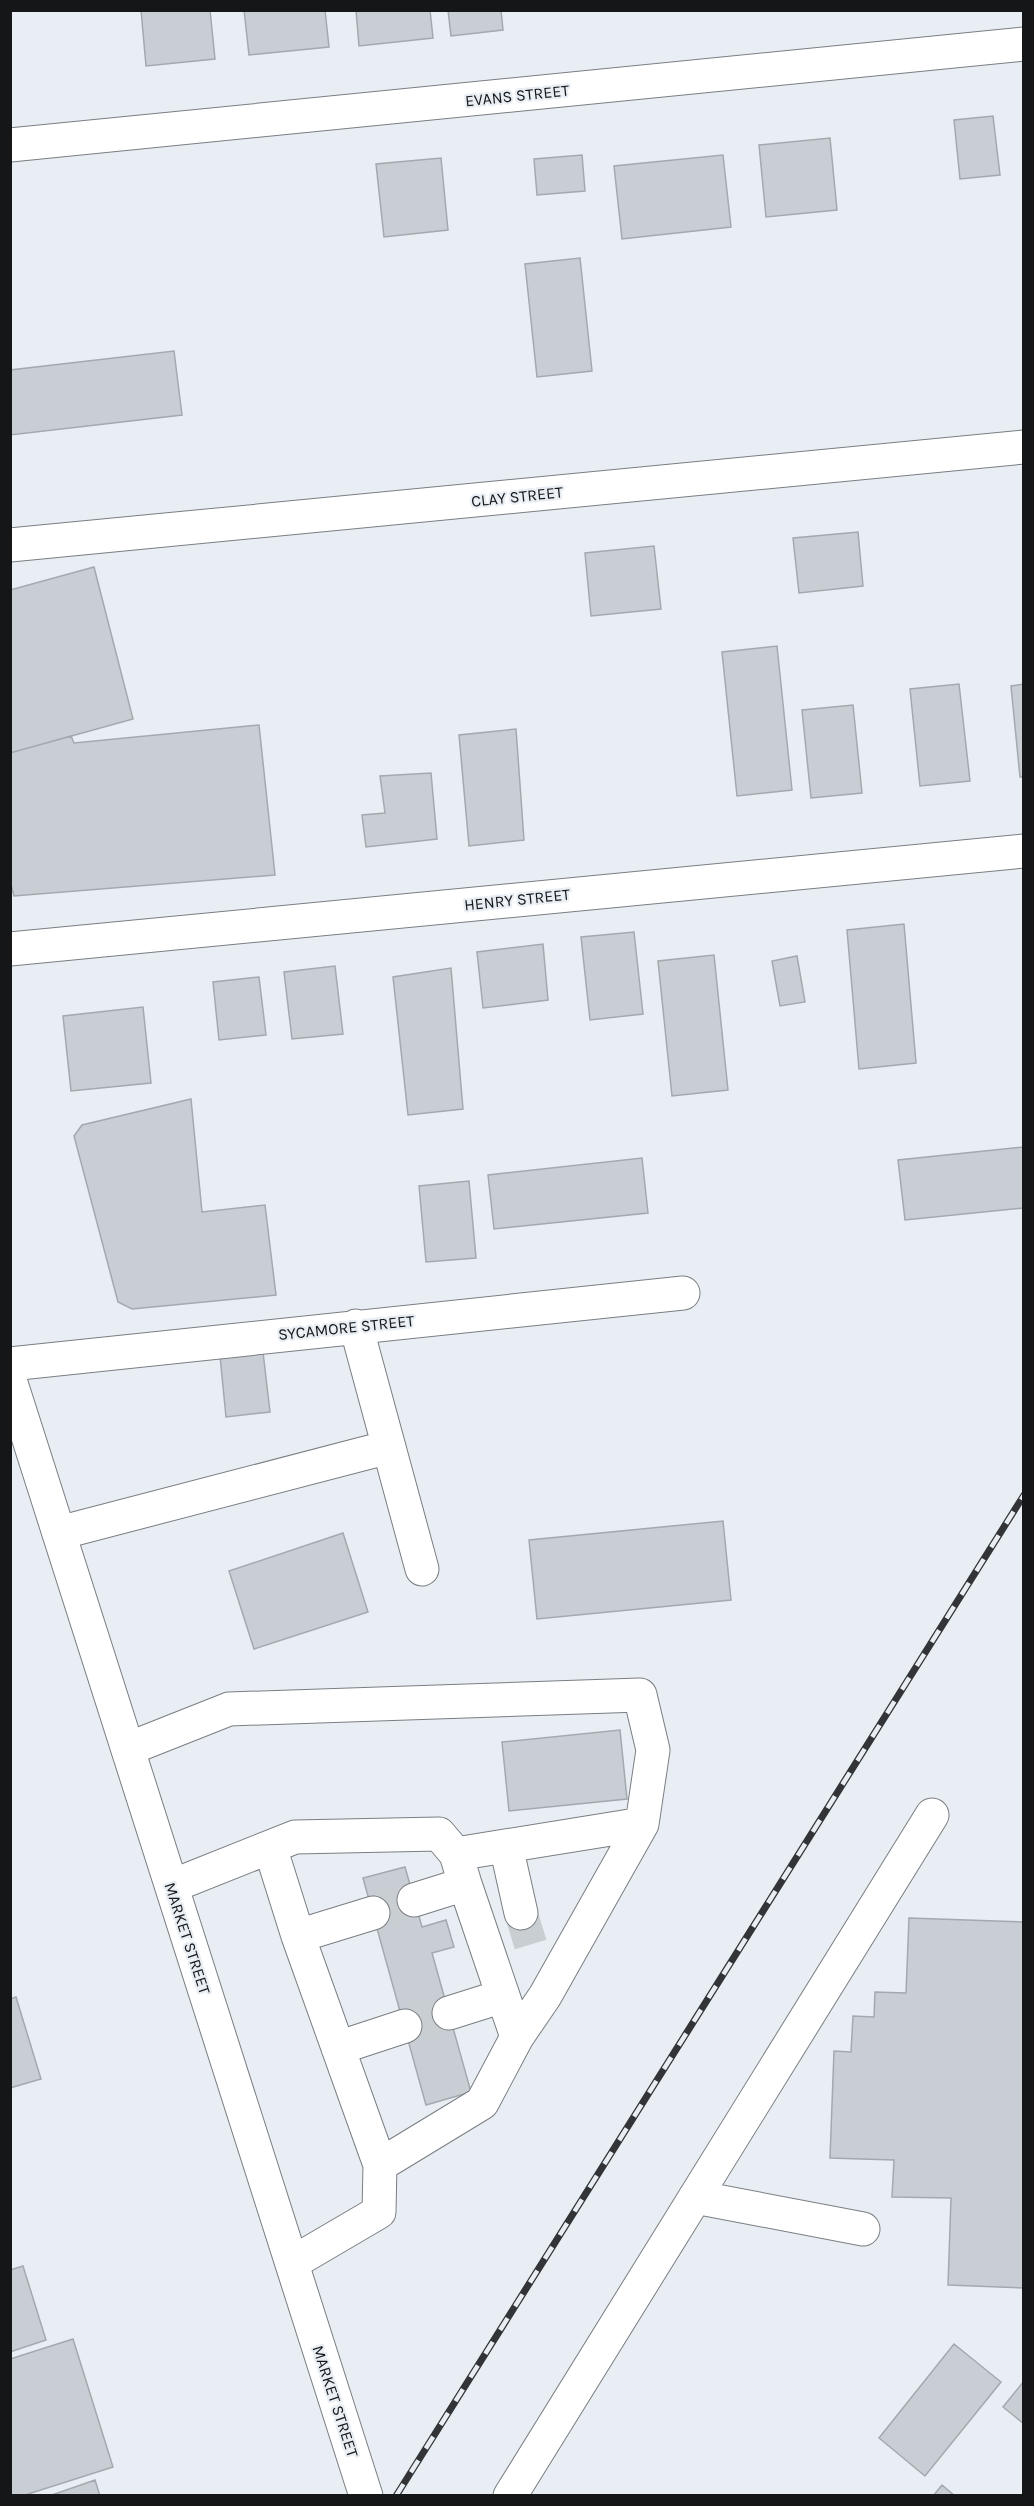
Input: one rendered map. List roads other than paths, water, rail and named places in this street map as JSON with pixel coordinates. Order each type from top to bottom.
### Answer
[{"type":"street","name":"EVANS STREET","points":[[10,145],[1023,44]]},
{"type":"street","name":"CLAY STREET","points":[[10,545],[1023,447]]},
{"type":"street","name":"HENRY STREET","points":[[10,949],[1023,851]]},
{"type":"street","name":"SYCAMORE STREET","points":[[10,1364],[682,1293]]},
{"type":"street","points":[[356,1326],[422,1569]]},
{"type":"street","name":"MARKET STREET","points":[[10,1380],[366,2496]]},
{"type":"street","points":[[59,1533],[389,1447]]},
{"type":"street","points":[[128,1749],[229,1709],[640,1695],[653,1750],[642,1824],[545,1996],[517,2037],[482,2103],[380,2165]]},
{"type":"street","points":[[510,2496],[932,1815]]},
{"type":"street","points":[[414,1900],[460,1869],[506,1846],[642,1824]]},
{"type":"street","points":[[172,1886],[295,1837],[439,1834],[460,1869],[517,2037]]},
{"type":"street","points":[[270,1846],[298,1936],[380,2165],[379,2212],[291,2263]]},
{"type":"street","points":[[506,1846],[521,1912]]},
{"type":"street","points":[[298,1936],[373,1913]]},
{"type":"street","points":[[535,1959],[545,1996]]},
{"type":"street","points":[[449,2013],[502,1996]]},
{"type":"street","points":[[338,2048],[405,2026]]},
{"type":"street","points":[[695,2197],[863,2229]]},
{"type":"tunnel","points":[[373,1913],[414,1900]]},
{"type":"tunnel","points":[[521,1913],[535,1959]]},
{"type":"tunnel","points":[[405,2026],[449,2013]]},
{"type":"railway","points":[[396,2496],[1024,1495]]}]
